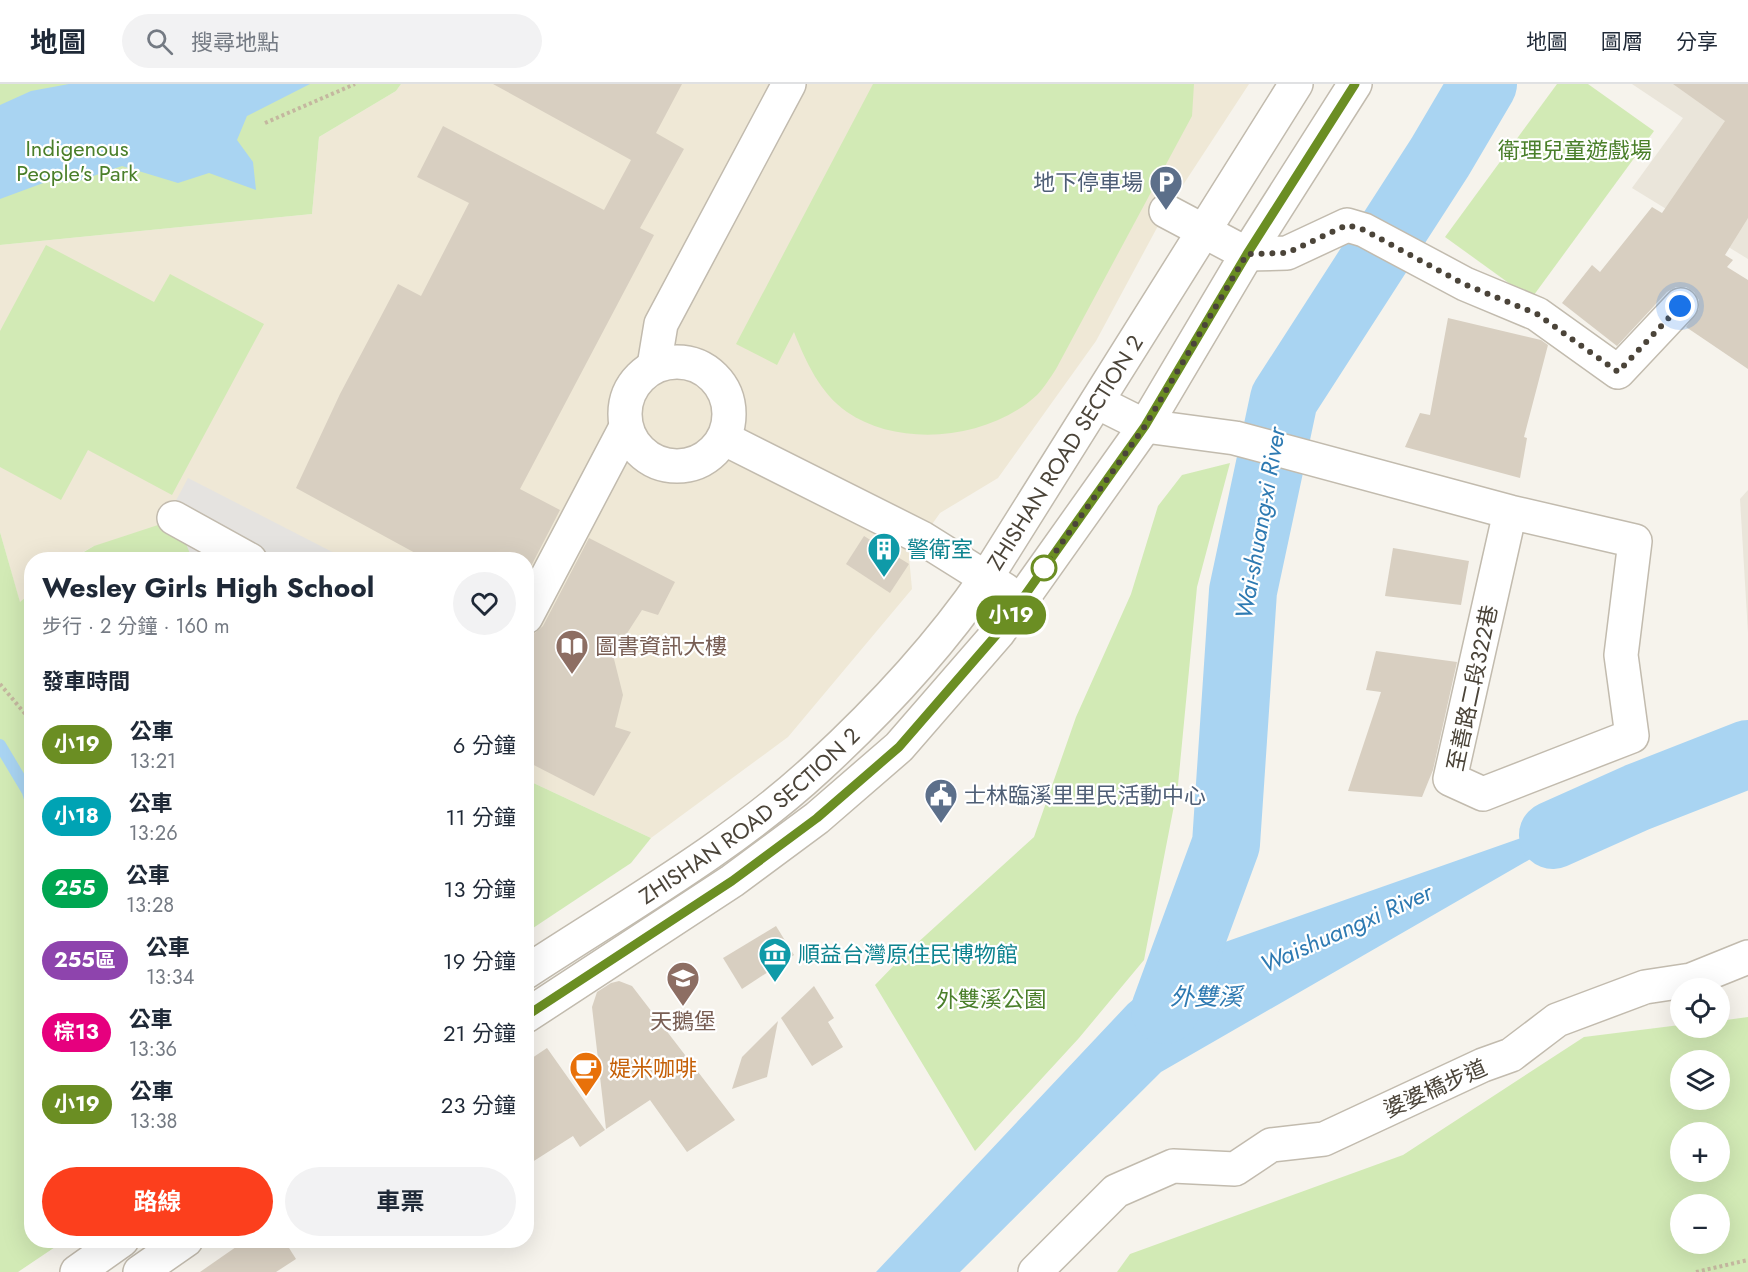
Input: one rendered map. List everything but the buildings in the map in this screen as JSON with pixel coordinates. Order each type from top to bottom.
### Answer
[{"type":"street","points":[[654,366],[661,324],[789,84]]},
{"type":"street","name":"ZHISHAN ROAD SECTION 2","points":[[534,967],[710,851],[816,769],[900,686],[960,616],[986,578],[1296,84]]},
{"type":"street","name":"ZHISHAN ROAD SECTION 2","points":[[534,1011],[732,881],[817,818],[899,747],[993,640],[1145,426],[1247,254],[1355,84]]},
{"type":"street","points":[[1166,211],[1247,254],[1287,253],[1347,225],[1364,230],[1464,284],[1537,314],[1618,372],[1680,306]]},
{"type":"street","points":[[686,363],[702,369],[716,379],[725,394],[729,410],[725,439],[709,455],[694,463],[677,466],[660,464],[644,455],[633,442],[626,427],[625,409],[629,393],[639,379],[654,366],[686,363]]},
{"type":"street","name":"至善路二段322巷","points":[[1097,402],[1145,426],[1235,438],[1510,512],[1635,542],[1621,655],[1632,735],[1483,794],[1450,779],[1510,512]]},
{"type":"street","points":[[534,602],[626,427]]},
{"type":"street","points":[[725,439],[922,538],[1022,600]]},
{"type":"street","points":[[174,518],[236,552]]},
{"type":"street","name":"婆婆橋步道","points":[[1035,1272],[1116,1191],[1173,1166],[1235,1169],[1271,1146],[1324,1139],[1483,1065],[1511,1055],[1557,1020],[1645,987],[1691,980],[1748,957]]},
{"type":"street","points":[[77,1272],[111,1248]]},
{"type":"street","points":[[144,1263],[171,1248]]},
{"type":"path","points":[[265,123],[355,84]]},
{"type":"path","points":[[0,684],[24,712]]},
{"type":"path","points":[[1695,1272],[1748,1260]]},
{"type":"shaded area","points":[[401,84],[1249,84],[1166,211],[1096,341],[998,478],[940,513],[909,557],[912,589],[788,737],[651,838],[534,783],[534,552],[141,552],[94,546],[83,552],[24,552],[24,599],[20,603],[0,532],[0,245],[312,214],[319,137],[396,91]]},
{"type":"shaded area","points":[[1632,84],[1748,84],[1748,259],[1632,188],[1683,118]]},
{"type":"shaded area","points":[[188,478],[332,552],[189,552],[172,508]]},
{"type":"shaded area","points":[[1748,490],[1748,633],[1740,499]]},
{"type":"green space","name":"Indigenous People's Park","points":[[0,84],[401,84],[396,91],[319,137],[312,214],[0,245]]},
{"type":"green space","points":[[873,84],[1194,84],[1192,116],[1056,369],[1037,395],[1018,410],[995,421],[945,434],[893,431],[869,424],[847,412],[829,396],[809,365],[794,332],[777,365],[736,344]]},
{"type":"green space","name":"衛理兒童遊戲場","points":[[1557,84],[1588,84],[1654,131],[1531,299],[1445,237]]},
{"type":"green space","points":[[46,245],[154,302],[170,274],[264,324],[172,495],[88,450],[61,500],[0,467],[0,331]]},
{"type":"green space","name":"外雙溪公園","points":[[1230,463],[1197,587],[1178,785],[1144,960],[1079,1038],[975,1151],[875,985],[904,955],[1034,837],[1076,717],[1131,594],[1158,506],[1182,475]]},
{"type":"green space","points":[[158,525],[183,528],[193,552],[84,552],[94,546]]},
{"type":"green space","points":[[0,532],[20,602],[24,599],[24,1248],[54,1248],[18,1272],[0,1272]]},
{"type":"green space","points":[[534,783],[651,838],[631,863],[534,927]]},
{"type":"green space","points":[[1748,1017],[1748,1272],[1117,1272],[1130,1254],[1403,1155],[1584,1037],[1670,1026],[1670,1038],[1730,1038],[1730,1019]]},
{"type":"water","points":[[69,84],[310,84],[247,116],[237,140],[253,162],[256,190],[209,173],[178,183],[122,166],[76,182],[46,182],[0,199],[0,105],[31,91]]},
{"type":"water","name":"外雙溪","points":[[1638,797],[1161,1072],[960,1272],[876,1272],[1128,1004],[1188,955]]},
{"type":"waterway","name":"Wai-shuang-xi River","points":[[1165,1010],[1226,844],[1243,591],[1284,399],[1440,157],[1483,84]]},
{"type":"waterway","points":[[0,745],[24,785]]},
{"type":"waterway","name":"Wai-shuang-xi River","points":[[1553,835],[1638,797],[1748,754]]},
{"type":"bus line","name":"小19","points":[[534,1011],[732,881],[817,818],[899,747],[998,633],[1145,426],[1247,254],[1355,84]]},
{"type":"place","name":"地下停車場","points":[[1166,211]]},
{"type":"place","name":"警衛室","points":[[884,578]]},
{"type":"place","name":"圖書資訊大樓","points":[[572,675]]},
{"type":"place","name":"士林臨溪里里民活動中心","points":[[941,824]]},
{"type":"place","name":"順益台灣原住民博物館","points":[[775,983]]},
{"type":"place","name":"天鵝堡","points":[[683,1007]]},
{"type":"place","name":"媞米咖啡","points":[[586,1097]]},
{"type":"route","points":[[1044,568],[1145,426],[1247,254],[1287,253],[1347,225],[1364,230],[1464,284],[1537,314],[1618,372],[1680,306]]},
{"type":"water label","name":"Waishuangxi River","points":[[1346,928]]}]
